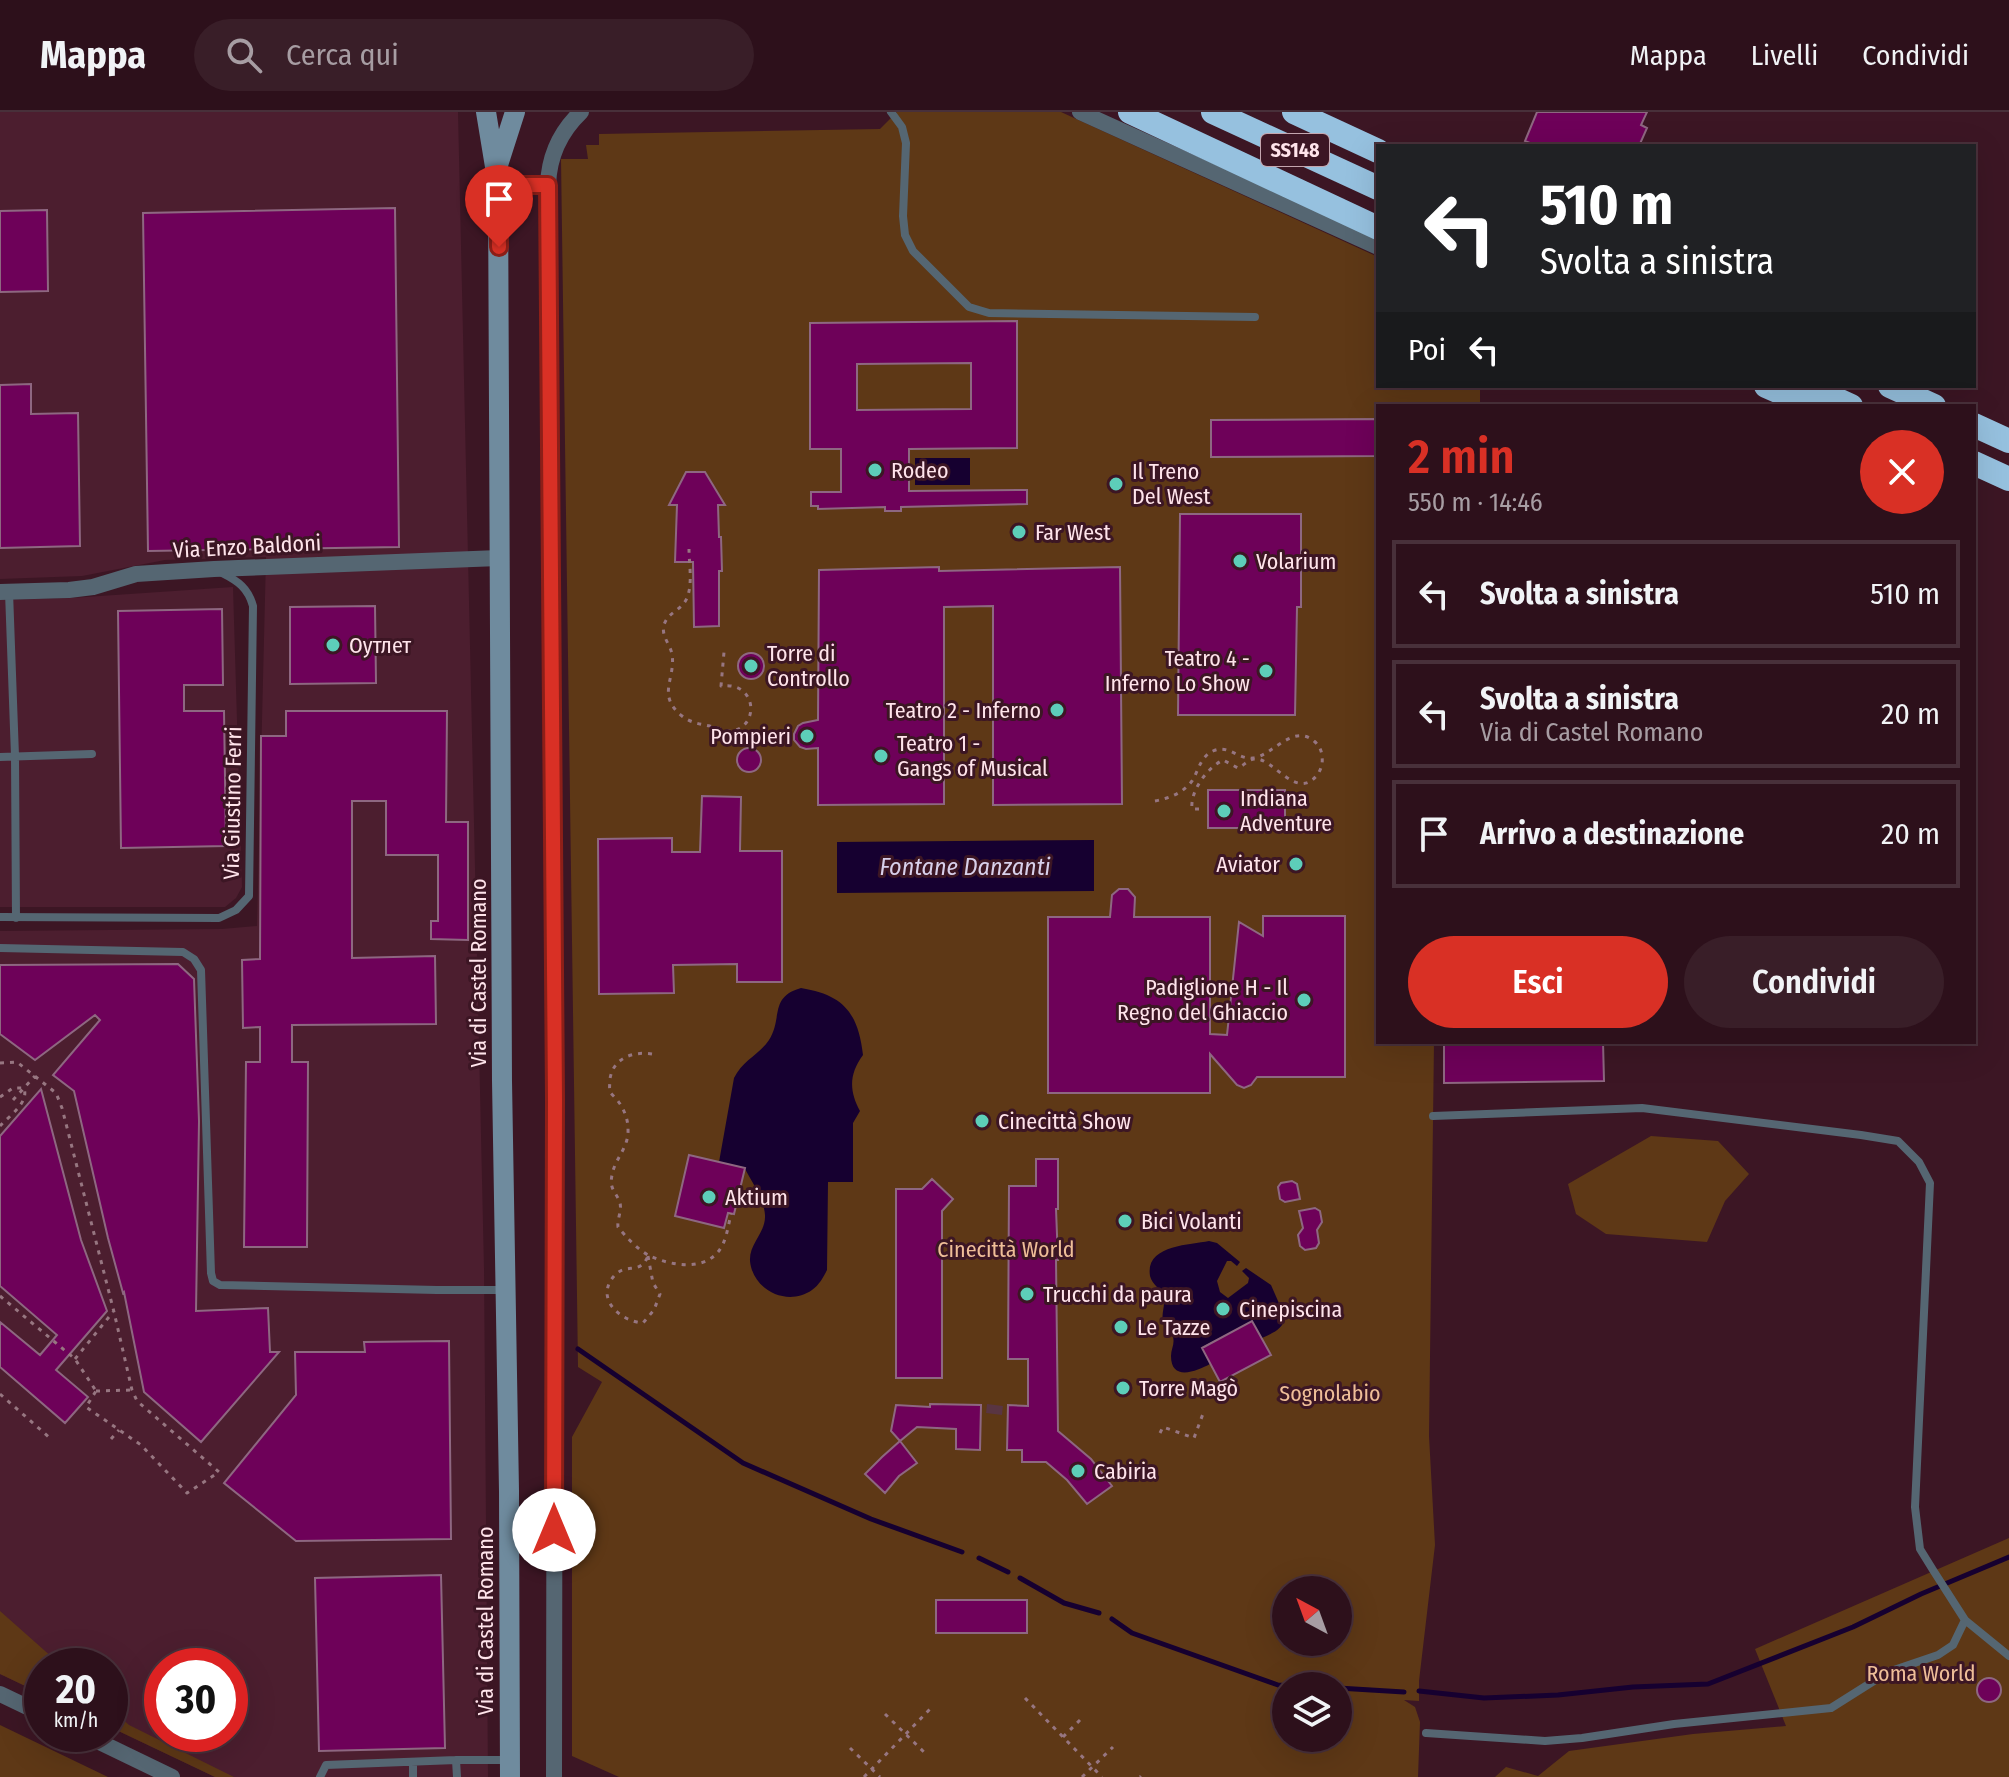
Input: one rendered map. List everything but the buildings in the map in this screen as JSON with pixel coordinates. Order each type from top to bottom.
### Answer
[{"type":"highway","points":[[1130,112],[1376,227]]},
{"type":"highway","name":"SS148","points":[[1213,112],[1376,187]]},
{"type":"highway","name":"SS148","points":[[1294,112],[1376,150]]},
{"type":"highway","points":[[1770,388],[1806,404]]},
{"type":"highway","points":[[1811,388],[1847,404]]},
{"type":"highway","points":[[1894,388],[1930,404]]},
{"type":"highway","points":[[1976,426],[2009,441]]},
{"type":"highway","points":[[1976,464],[2009,479]]},
{"type":"highway","points":[[1976,474],[2009,479]]},
{"type":"street","name":"Via di Castel Romano","points":[[486,112],[498,177],[510,1769]]},
{"type":"street","name":"Via di Castel Romano","points":[[498,177],[515,112]]},
{"type":"street","points":[[554,1777],[555,1099],[548,185],[550,163],[559,140],[581,112]]},
{"type":"street","points":[[1080,112],[1376,246]]},
{"type":"street","points":[[498,177],[548,185]]},
{"type":"street","name":"Via Enzo Baldoni","points":[[5,592],[93,587],[136,574],[499,558]]},
{"type":"street","points":[[4,1694],[24,1705]]},
{"type":"street","points":[[120,1752],[172,1777]]},
{"type":"lane","points":[[891,112],[902,127],[906,143],[905,235],[913,251],[969,307],[989,313],[1255,317]]},
{"type":"lane","name":"Via Giustino Ferri","points":[[0,917],[219,918],[236,910],[249,896],[253,606],[250,595],[239,581],[214,569]]},
{"type":"lane","points":[[5,592],[15,756],[16,918]]},
{"type":"lane","points":[[0,757],[92,754]]},
{"type":"lane","points":[[0,948],[183,952],[194,959],[201,970],[213,1281],[220,1285],[505,1290]]},
{"type":"lane","points":[[1433,1116],[1642,1108],[1898,1141],[1919,1162],[1930,1183],[1915,1507],[1920,1549],[1965,1620],[2009,1656]]},
{"type":"lane","points":[[1426,1733],[1545,1741],[1831,1708],[1888,1672],[1938,1655],[1953,1645],[1965,1620]]},
{"type":"lane","points":[[456,1760],[457,1777]]},
{"type":"lane","points":[[320,1777],[326,1765],[456,1760],[510,1769]]},
{"type":"lane","points":[[413,1762],[413,1777]]},
{"type":"lane","points":[[367,1764],[367,1777]]},
{"type":"path","points":[[689,549],[687,597],[683,605],[667,618],[663,628],[672,662],[667,693],[673,707],[683,718],[729,731],[744,725],[751,704],[743,690],[736,686],[721,686],[724,652]]},
{"type":"path","points":[[1155,801],[1182,791],[1192,780],[1202,760],[1213,751],[1228,750],[1253,758],[1276,745],[1304,736],[1317,744],[1321,751],[1322,767],[1306,783],[1288,780],[1262,760],[1248,761],[1238,768],[1223,760],[1209,770],[1196,789],[1191,803],[1192,809],[1199,809]]},
{"type":"path","points":[[652,1054],[633,1054],[624,1058],[609,1082],[610,1092],[620,1103],[629,1132],[626,1147],[617,1159],[612,1174],[611,1190],[616,1195],[620,1210],[618,1227],[648,1256],[695,1265],[716,1254],[723,1244],[731,1213]]},
{"type":"path","points":[[0,1063],[17,1062],[56,1093],[137,1401],[219,1472],[187,1493],[141,1445],[86,1407],[96,1391]]},
{"type":"path","points":[[13,1100],[35,1076]]},
{"type":"path","points":[[0,1097],[13,1088],[24,1088]]},
{"type":"path","points":[[0,1126],[25,1100],[24,1088]]},
{"type":"path","points":[[648,1256],[653,1283],[660,1294],[654,1310],[643,1323],[634,1322],[617,1313],[608,1297],[608,1289],[622,1270],[639,1267],[648,1256]]},
{"type":"path","points":[[0,1296],[75,1359],[96,1391]]},
{"type":"path","points":[[75,1359],[114,1312]]},
{"type":"path","points":[[96,1391],[132,1390]]},
{"type":"path","points":[[0,1394],[51,1439]]},
{"type":"path","points":[[1160,1433],[1163,1427],[1194,1438],[1204,1411]]},
{"type":"path","points":[[111,1439],[119,1430]]},
{"type":"path","points":[[1025,1698],[1102,1777]]},
{"type":"path","points":[[864,1777],[931,1708]]},
{"type":"path","points":[[885,1714],[927,1755]]},
{"type":"path","points":[[1063,1737],[1083,1717]]},
{"type":"path","points":[[1082,1777],[1113,1747]]},
{"type":"path","points":[[850,1748],[880,1777]]},
{"type":"shaded area","points":[[0,112],[458,112],[484,1268],[488,1777],[215,1777],[162,1752],[248,1752],[248,1648],[144,1648],[144,1743],[128,1736],[128,1648],[24,1648],[24,1685],[0,1674],[0,931],[257,926],[266,557],[165,560],[82,576],[0,579]]},
{"type":"shaded area","points":[[233,587],[242,887],[236,898],[225,907],[0,907],[0,600]]},
{"type":"green space","name":"Cinecittà World","points":[[897,112],[1061,112],[1376,256],[1376,388],[1480,388],[1480,404],[1376,404],[1376,1044],[1434,1044],[1429,1436],[1435,1545],[1419,1701],[1404,1700],[1415,1707],[1420,1722],[1418,1777],[619,1777],[572,1756],[572,1437],[602,1382],[578,1367],[561,159],[588,159],[586,145],[599,145],[599,134],[880,129]]},
{"type":"green space","points":[[1651,1136],[1718,1141],[1749,1174],[1725,1201],[1707,1242],[1606,1234],[1576,1214],[1568,1184]]},
{"type":"green space","name":"Roma World","points":[[2009,1538],[2009,1777],[1495,1777],[1506,1767],[1538,1776],[1569,1751],[1693,1734],[1786,1726],[1755,1649]]},
{"type":"green space","points":[[0,1611],[42,1648],[24,1648],[24,1685],[0,1674]]},
{"type":"green space","points":[[128,1724],[144,1732],[144,1743],[128,1736]]},
{"type":"green space","points":[[0,1725],[24,1737],[24,1752],[56,1752],[108,1777],[0,1777]]},
{"type":"green space","points":[[162,1752],[184,1752],[234,1777],[215,1777]]},
{"type":"water","points":[[915,458],[970,458],[970,485],[915,485]]},
{"type":"water","name":"Fontane Danzanti","points":[[1094,840],[1094,891],[837,893],[837,842]]},
{"type":"water","points":[[801,988],[828,996],[846,1008],[857,1028],[863,1055],[852,1083],[860,1111],[853,1123],[853,1182],[828,1182],[827,1270],[812,1290],[793,1297],[765,1288],[753,1272],[750,1255],[765,1221],[762,1203],[745,1169],[719,1162],[734,1078],[769,1040],[784,997]]},
{"type":"water","name":"Cinepiscina","points":[[1209,1241],[1217,1243],[1240,1262],[1237,1266],[1227,1261],[1217,1281],[1220,1292],[1228,1298],[1248,1283],[1249,1278],[1242,1271],[1246,1268],[1271,1285],[1285,1317],[1279,1328],[1262,1338],[1252,1321],[1202,1347],[1210,1364],[1180,1372],[1172,1364],[1174,1342],[1170,1328],[1163,1321],[1164,1299],[1151,1279],[1150,1266],[1154,1258],[1170,1248]]},
{"type":"waterway","points":[[578,1349],[743,1463],[871,1519],[962,1552]]},
{"type":"waterway","points":[[1419,1691],[1484,1698],[1708,1684],[1853,1627],[2009,1557]]},
{"type":"waterway","points":[[979,1558],[1008,1572]]},
{"type":"waterway","points":[[1020,1578],[1064,1603],[1099,1613]]},
{"type":"waterway","points":[[1112,1619],[1132,1633],[1272,1683]]},
{"type":"waterway","points":[[1352,1689],[1404,1692]]},
{"type":"tunnel","points":[[994,1414],[995,1405]]},
{"type":"place","name":"Rodeo","points":[[875,470]]},
{"type":"place","name":"Il Treno Del West","points":[[1116,484]]},
{"type":"place","name":"Far West","points":[[1019,532]]},
{"type":"place","name":"Volarium","points":[[1240,561]]},
{"type":"place","name":"Оутлет","points":[[333,645]]},
{"type":"place","name":"Torre di Controllo","points":[[751,666]]},
{"type":"place","name":"Teatro 4 - Inferno Lo Show","points":[[1266,671]]},
{"type":"place","name":"Teatro 2 - Inferno","points":[[1057,710]]},
{"type":"place","name":"Pompieri","points":[[807,736]]},
{"type":"place","name":"Teatro 1 - Gangs of Musical","points":[[881,756]]},
{"type":"place","name":"Indiana Adventure","points":[[1224,811]]},
{"type":"place","name":"Aviator","points":[[1296,864]]},
{"type":"place","name":"Padiglione H - Il Regno del Ghiaccio","points":[[1304,1000]]},
{"type":"place","name":"Cinecittà Show","points":[[982,1121]]},
{"type":"place","name":"Aktium","points":[[709,1197]]},
{"type":"place","name":"Bici Volanti","points":[[1125,1221]]},
{"type":"place","name":"Trucchi da paura","points":[[1027,1294]]},
{"type":"place","name":"Cinepiscina","points":[[1223,1309]]},
{"type":"place","name":"Le Tazze","points":[[1121,1327]]},
{"type":"place","name":"Torre Magò","points":[[1123,1388]]},
{"type":"place","name":"Cabiria","points":[[1078,1471]]},
{"type":"route","points":[[499,247],[498,185],[548,185],[555,1099],[554,1530]]},
{"type":"park label","name":"Sognolabio","points":[[1330,1393]]}]
